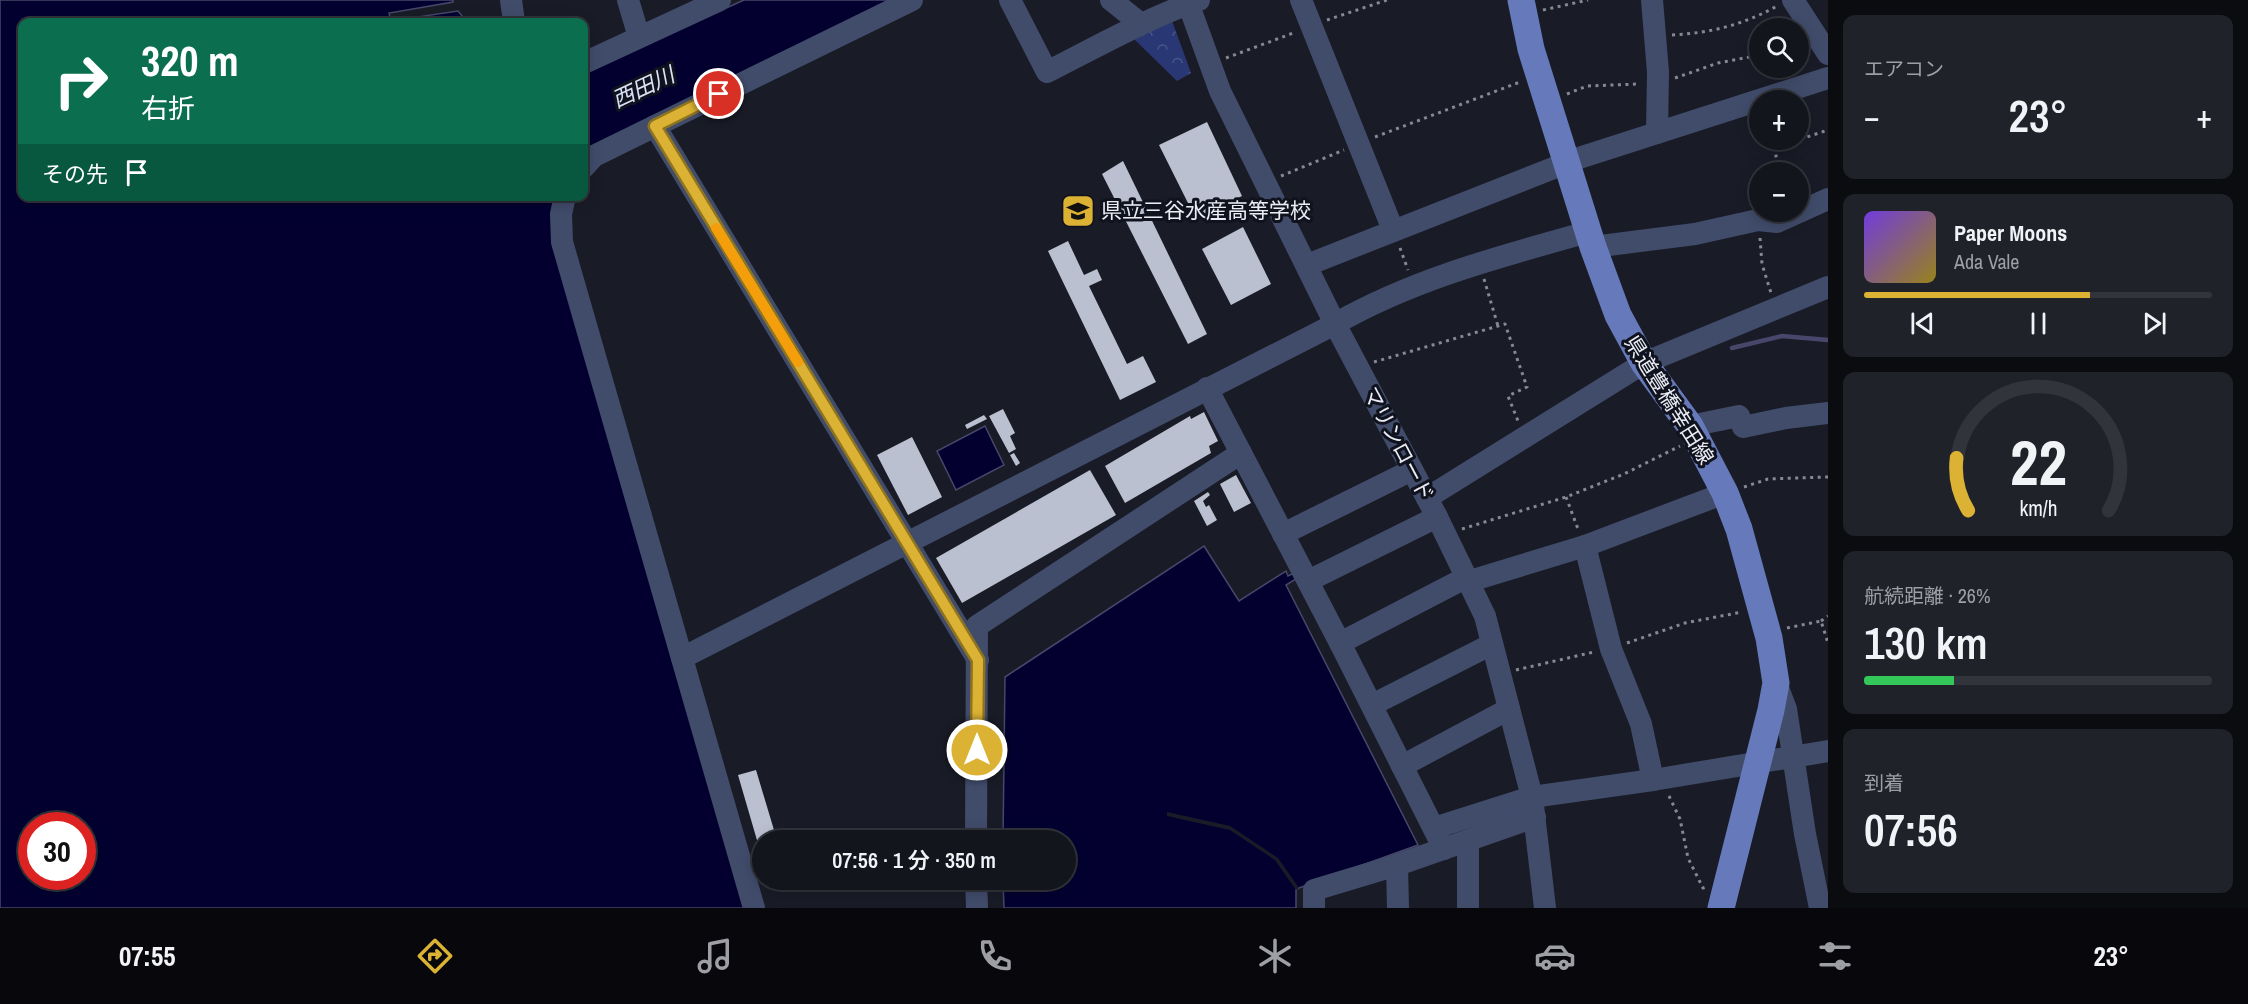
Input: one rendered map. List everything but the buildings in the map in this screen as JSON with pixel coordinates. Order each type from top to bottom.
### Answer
[{"type":"main road","name":"県道豊橋幸田線","points":[[1522,7],[1539,75],[1566,162],[1618,315],[1644,363],[1694,432],[1725,494],[1739,529],[1764,620],[1776,683],[1721,908]]},
{"type":"street","points":[[511,0],[513,18]]},
{"type":"street","points":[[628,0],[639,38]]},
{"type":"street","points":[[588,61],[720,0]]},
{"type":"street","points":[[588,163],[594,156],[912,0]]},
{"type":"street","points":[[1010,0],[1047,72],[1191,1]]},
{"type":"street","points":[[1111,0],[1141,24]]},
{"type":"street","points":[[1301,0],[1393,230]]},
{"type":"street","points":[[1652,0],[1658,72],[1657,133]]},
{"type":"street","name":"マリンロード","points":[[1191,1],[1220,91],[1335,324],[1437,517],[1485,616],[1533,807],[1545,908]]},
{"type":"street","points":[[1786,2],[1828,54]]},
{"type":"street","points":[[1307,265],[1566,162],[1828,78]]},
{"type":"street","points":[[655,126],[978,660]]},
{"type":"street","points":[[1809,208],[1828,199]]},
{"type":"street","points":[[564,201],[561,214],[562,242],[754,908]]},
{"type":"street","points":[[682,658],[1335,324],[1364,306],[1480,264],[1591,239],[1695,234],[1749,222]]},
{"type":"street","points":[[1308,581],[1437,517],[1524,438],[1644,363],[1828,287]]},
{"type":"street","points":[[1207,388],[1372,705],[1444,849]]},
{"type":"street","points":[[1694,432],[1739,416],[1743,426],[1828,413]]},
{"type":"street","points":[[976,830],[977,626],[1241,453]]},
{"type":"street","points":[[1283,534],[1412,470]]},
{"type":"street","points":[[1340,643],[1468,579],[1585,546],[1725,494]]},
{"type":"street","points":[[1585,546],[1611,649],[1641,724],[1657,779]]},
{"type":"street","points":[[1372,705],[1492,644]]},
{"type":"street","points":[[1776,683],[1786,710],[1804,834],[1820,908]]},
{"type":"street","points":[[1402,766],[1509,709]]},
{"type":"street","points":[[1434,828],[1657,779],[1828,751]]},
{"type":"street","points":[[1314,908],[1314,890],[1468,841],[1533,807]]},
{"type":"street","points":[[1468,841],[1468,908]]},
{"type":"street","points":[[1397,865],[1398,908]]},
{"type":"street","points":[[976,890],[977,908]]},
{"type":"path","points":[[1522,7],[1588,0]]},
{"type":"path","points":[[1655,36],[1701,34],[1738,25],[1786,2]]},
{"type":"path","points":[[1265,183],[1359,143],[1539,75]]},
{"type":"path","points":[[1778,162],[1774,148],[1828,130]]},
{"type":"path","points":[[1758,222],[1762,264],[1775,308]]},
{"type":"path","points":[[1393,230],[1414,286]]},
{"type":"path","points":[[1480,264],[1498,326]]},
{"type":"path","points":[[1358,367],[1505,324],[1527,387],[1508,396],[1524,438]]},
{"type":"path","points":[[1437,517],[1566,497],[1624,474],[1694,432]]},
{"type":"path","points":[[1725,494],[1768,479],[1828,477]]},
{"type":"path","points":[[1566,497],[1585,546]]},
{"type":"path","points":[[1500,674],[1611,649],[1685,623],[1764,620],[1821,621],[1828,616]]},
{"type":"path","points":[[1821,621],[1828,643]]},
{"type":"path","points":[[1657,779],[1680,819],[1688,858],[1703,888],[1728,879]]},
{"type":"green space","points":[[1171,18],[1191,73],[1177,81],[1132,37]]},
{"type":"water","points":[[0,0],[453,0],[453,2],[389,13],[390,18],[18,18],[18,201],[555,201],[745,908],[0,908]]},
{"type":"water","name":"西田川","points":[[744,0],[893,0],[588,150],[588,70]]},
{"type":"water","points":[[458,11],[464,18],[411,18]]},
{"type":"water","points":[[985,426],[1004,465],[956,490],[937,451]]},
{"type":"water","points":[[1204,546],[1239,601],[1286,571],[1288,576],[1296,572],[1299,577],[1286,585],[1418,845],[1299,888],[1296,890],[1296,908],[1004,908],[1003,890],[1076,890],[1076,830],[1003,830],[1005,677]]},
{"type":"pier","points":[[1167,812],[1230,826],[1278,858],[1299,888],[1296,890],[1275,860],[1230,830],[1167,816]]},
{"type":"waterway","points":[[1732,348],[1782,336],[1828,340]]},
{"type":"slow traffic","points":[[716,228],[798,362]]},
{"type":"place","name":"県立三谷水産高等学校","points":[[1078,211]]},
{"type":"route","points":[[719,94],[655,126],[978,660],[977,750]]}]
